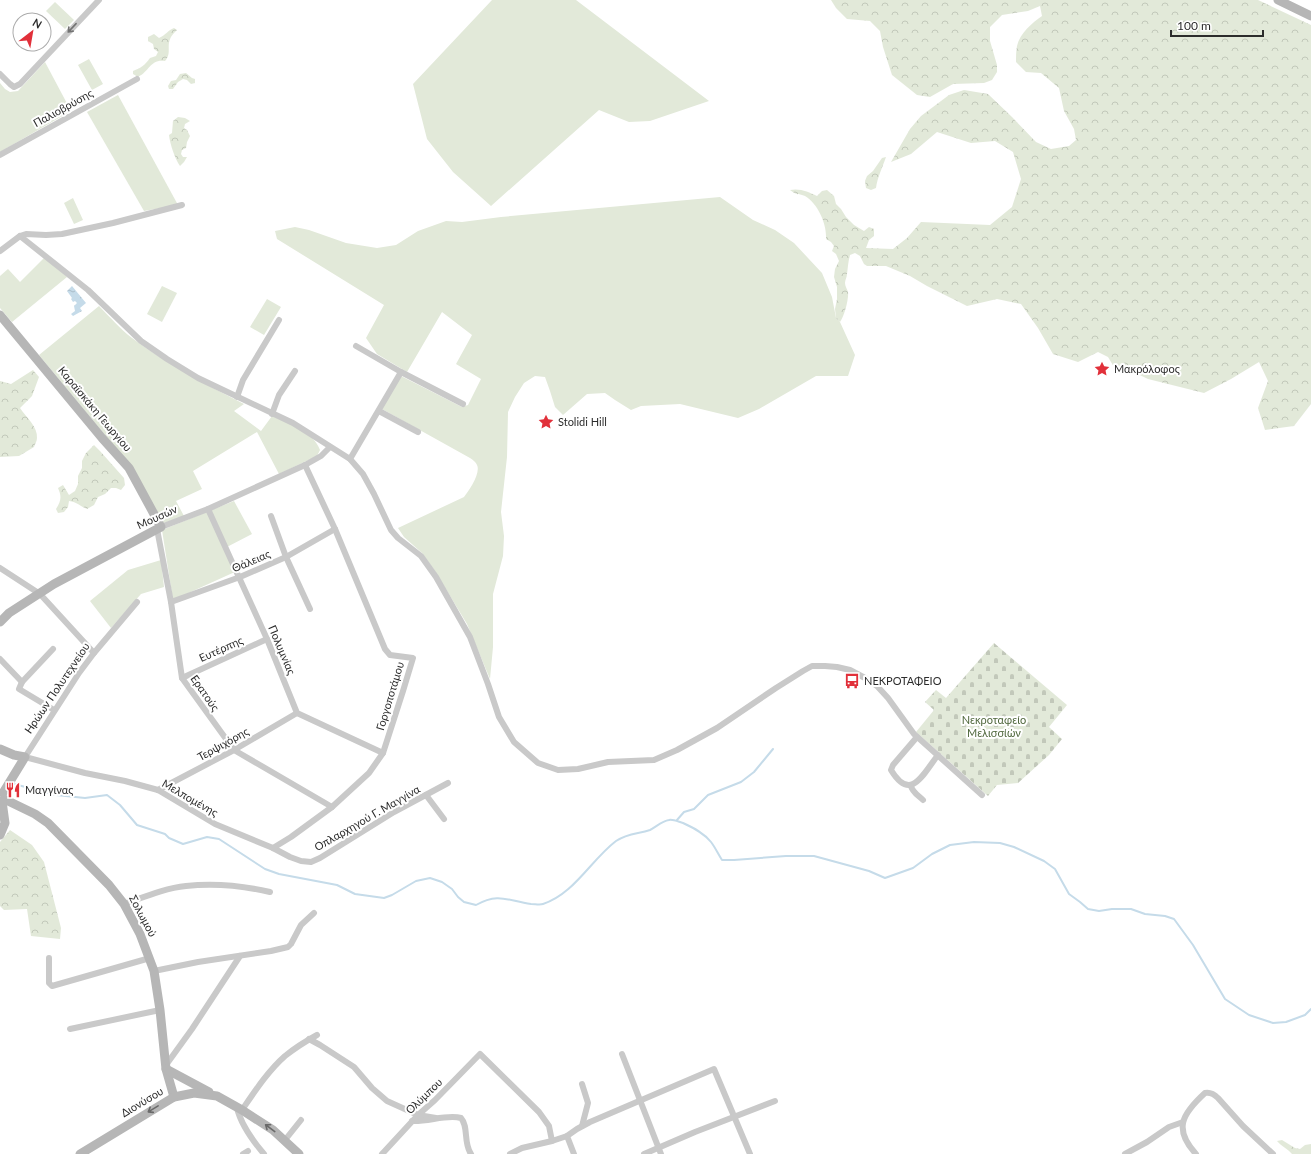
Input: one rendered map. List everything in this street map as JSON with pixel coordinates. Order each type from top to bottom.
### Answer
[{"type":"street","points":[[0,74],[14,86],[20,84],[99,0]]},
{"type":"street","points":[[1278,0],[1311,16]]},
{"type":"street","name":"Παλιοβρύσης","points":[[0,155],[136,79]]},
{"type":"street","points":[[0,251],[20,236],[26,234],[62,234],[113,223],[182,205]]},
{"type":"street","points":[[20,236],[88,290],[141,341],[198,378],[293,423],[350,459],[366,481],[391,530],[398,538],[421,556],[436,577],[470,637],[499,717],[514,742],[538,763],[558,770],[578,769],[608,762],[654,760],[677,750],[717,728],[776,688],[812,666],[837,667],[855,672],[881,690],[917,736],[982,795]]},
{"type":"street","name":"Καραϊσκάκη Γεωργίου","points":[[0,315],[102,438],[129,468],[159,528]]},
{"type":"street","points":[[237,397],[243,380],[279,320]]},
{"type":"street","points":[[356,346],[401,372],[463,404]]},
{"type":"street","points":[[272,414],[278,395],[295,370]]},
{"type":"street","points":[[350,459],[401,372]]},
{"type":"street","points":[[379,411],[418,432]]},
{"type":"street","name":"Μουσών","points":[[0,622],[9,613],[54,584],[159,528],[208,509],[305,465],[321,456],[330,447]]},
{"type":"street","name":"Γοργοποτάμου","points":[[274,848],[291,838],[332,807],[369,773],[383,753],[412,658],[390,655],[385,649],[335,529],[305,465]]},
{"type":"street","name":"Πολυμνίας","points":[[208,509],[240,578],[298,713]]},
{"type":"street","points":[[271,516],[286,557],[310,609]]},
{"type":"street","name":"Ερατούς","points":[[159,528],[182,678],[234,750],[332,807]]},
{"type":"street","name":"Θάλειας","points":[[171,602],[240,578],[286,557],[335,529]]},
{"type":"street","points":[[0,568],[40,594],[94,653]]},
{"type":"street","name":"Ηρώων Πολυτεχνείου","points":[[2,797],[54,710],[94,653],[137,602]]},
{"type":"street","name":"Ευτέρπης","points":[[182,678],[267,640]]},
{"type":"street","points":[[53,649],[22,682],[19,689],[54,710]]},
{"type":"street","points":[[0,659],[22,682]]},
{"type":"street","points":[[298,713],[383,753]]},
{"type":"street","name":"Τερψιχόρης","points":[[158,790],[234,750],[298,713]]},
{"type":"street","points":[[917,736],[892,765],[891,770],[901,782],[906,786],[911,786],[917,782],[938,755]]},
{"type":"street","points":[[0,749],[14,755],[25,757]]},
{"type":"street","name":"Μελπομένης","points":[[25,757],[158,790],[215,824],[274,848]]},
{"type":"street","name":"Οπλαρχηγού Γ. Μαγγίνα","points":[[274,848],[301,861],[311,862],[320,858],[394,812],[448,783]]},
{"type":"street","points":[[911,786],[914,793],[923,800]]},
{"type":"street","points":[[426,795],[444,819]]},
{"type":"street","points":[[0,834],[5,823],[2,797]]},
{"type":"street","name":"Σολωμού","points":[[2,797],[35,814],[48,823],[108,885],[124,904],[140,934],[154,971],[166,1067],[174,1097]]},
{"type":"street","points":[[124,904],[174,888],[186,886],[218,886],[256,889],[270,892]]},
{"type":"street","points":[[154,971],[288,947],[301,924],[314,913]]},
{"type":"street","points":[[217,1096],[166,1067],[240,956]]},
{"type":"street","points":[[49,958],[49,983],[52,986],[150,958]]},
{"type":"street","points":[[70,1029],[160,1010]]},
{"type":"street","points":[[264,1154],[256,1145],[242,1122],[240,1109],[289,1053],[317,1035]]},
{"type":"street","points":[[309,1039],[354,1067],[372,1088],[387,1101],[418,1115],[436,1118],[461,1118],[465,1122],[466,1140],[471,1154]]},
{"type":"street","name":"Ολύμπου","points":[[382,1154],[412,1121],[480,1054],[539,1112],[549,1126],[552,1140]]},
{"type":"street","points":[[622,1054],[661,1154]]},
{"type":"street","points":[[510,1154],[522,1148],[567,1136],[582,1126],[714,1069],[750,1154]]},
{"type":"street","points":[[582,1084],[588,1103],[582,1126]]},
{"type":"street","name":"Διονύσου","points":[[80,1154],[174,1097],[194,1092],[217,1096],[240,1109],[270,1128],[299,1154]]},
{"type":"street","points":[[1196,1154],[1184,1138],[1182,1127],[1191,1106],[1205,1093],[1210,1093],[1218,1098],[1243,1126],[1273,1154]]},
{"type":"street","points":[[644,1154],[775,1101]]},
{"type":"street","points":[[412,1121],[422,1122],[436,1118]]},
{"type":"street","points":[[285,1140],[301,1120]]},
{"type":"street","points":[[1125,1154],[1147,1142],[1169,1127],[1183,1122]]},
{"type":"street","points":[[567,1136],[574,1154]]},
{"type":"green space","points":[[492,0],[576,0],[709,101],[650,121],[629,122],[599,110],[491,206],[453,172],[427,139],[413,84]]},
{"type":"green space","points":[[831,0],[1258,0],[1311,25],[1311,404],[1294,426],[1265,430],[1258,408],[1268,381],[1259,362],[1204,393],[1148,379],[1123,367],[1114,367],[1108,357],[1098,352],[1078,362],[1053,354],[1038,328],[1021,304],[997,299],[967,306],[910,276],[886,266],[867,266],[864,264],[860,256],[855,253],[850,255],[849,258],[845,283],[848,292],[848,299],[845,312],[840,322],[836,318],[835,309],[837,287],[834,277],[835,269],[839,261],[836,254],[832,251],[834,246],[826,239],[825,227],[818,209],[805,196],[794,193],[790,190],[801,190],[817,196],[822,191],[827,190],[834,196],[836,204],[854,225],[864,231],[869,227],[874,229],[874,236],[869,240],[866,248],[893,249],[907,238],[921,222],[990,225],[1012,207],[1021,179],[1013,152],[995,141],[971,143],[937,132],[911,154],[891,162],[910,129],[921,116],[949,95],[964,90],[988,94],[1036,142],[1051,149],[1069,146],[1076,140],[1074,129],[1064,111],[1059,88],[1041,73],[1026,72],[1016,62],[1016,50],[1021,37],[1034,22],[1042,16],[1040,6],[1028,11],[1002,15],[990,27],[990,41],[997,65],[997,72],[992,80],[984,83],[953,84],[930,97],[917,95],[892,75],[883,47],[880,31],[870,21],[847,19],[836,8]]},
{"type":"green space","points":[[55,2],[74,20],[65,29],[52,17],[52,12],[46,11]]},
{"type":"green space","points":[[174,28],[177,30],[170,39],[169,54],[165,61],[156,62],[138,77],[133,74],[133,71],[143,66],[150,58],[156,56],[158,52],[154,49],[153,44],[148,41],[148,37],[154,34],[159,38]]},
{"type":"green space","points":[[89,59],[103,84],[92,90],[78,65]]},
{"type":"green space","points":[[45,62],[71,111],[0,152],[0,83],[10,92],[18,91]]},
{"type":"green space","points":[[186,73],[195,79],[195,83],[191,84],[187,80],[183,79],[178,82],[173,89],[169,89],[168,86],[171,81],[176,80],[180,74]]},
{"type":"green space","points":[[118,95],[178,205],[144,211],[87,112]]},
{"type":"green space","points":[[178,117],[185,118],[190,121],[185,124],[184,128],[190,136],[186,148],[182,150],[181,154],[183,157],[187,157],[180,166],[170,143],[169,135],[172,133],[173,121]]},
{"type":"green space","points":[[886,157],[876,188],[871,190],[866,188],[865,181],[867,176],[873,171],[882,158]]},
{"type":"green space","points":[[720,197],[753,220],[775,230],[794,243],[822,273],[832,297],[836,318],[840,322],[855,355],[848,376],[816,376],[759,409],[738,418],[680,404],[641,406],[631,410],[605,393],[587,394],[563,415],[555,407],[545,377],[535,376],[524,383],[508,412],[507,457],[501,512],[504,536],[503,556],[493,594],[493,647],[490,679],[467,624],[435,571],[422,553],[404,537],[398,528],[464,497],[476,477],[478,468],[477,465],[470,458],[382,409],[401,376],[462,407],[468,405],[481,379],[456,364],[472,335],[442,312],[407,372],[377,354],[366,338],[384,305],[277,239],[275,231],[295,227],[309,230],[346,243],[377,248],[396,245],[418,231],[446,221],[462,222],[501,217]]},
{"type":"green space","points":[[73,198],[83,220],[74,224],[64,203]]},
{"type":"green space","points":[[45,257],[67,277],[12,322],[0,308],[0,276],[8,269],[20,282]]},
{"type":"green space","points":[[162,286],[177,293],[162,322],[147,314]]},
{"type":"green space","points":[[267,299],[281,307],[264,335],[250,327]]},
{"type":"green space","points":[[99,306],[123,331],[145,347],[186,373],[244,404],[234,411],[261,431],[272,416],[293,425],[306,433],[317,444],[320,450],[317,456],[279,474],[257,432],[193,471],[202,489],[176,501],[184,516],[164,523],[105,435],[39,355]]},
{"type":"green space","points":[[33,370],[39,377],[32,396],[20,408],[36,430],[37,438],[34,447],[19,456],[0,457],[0,381],[11,384]]},
{"type":"green space","points":[[94,445],[124,478],[125,485],[121,490],[111,488],[105,494],[98,497],[94,505],[87,509],[69,501],[68,507],[64,512],[58,513],[56,509],[60,501],[60,494],[58,488],[63,485],[69,495],[75,491],[78,484],[78,476],[82,468],[82,461],[86,453]]},
{"type":"green space","points":[[234,501],[252,534],[225,548],[237,571],[173,600],[162,530]]},
{"type":"green space","points":[[161,560],[164,587],[141,594],[111,628],[90,601],[128,570]]},
{"type":"green space","name":"Νεκροταφείο Μελισσίών","points":[[994,643],[1067,705],[1049,727],[1062,739],[1049,755],[1018,783],[997,785],[988,796],[916,732],[934,710],[925,702],[936,690],[946,698]]},
{"type":"green space","points":[[10,830],[32,845],[44,862],[61,928],[60,939],[31,936],[27,909],[4,910],[0,906],[0,842]]},
{"type":"green space","points":[[1282,1140],[1295,1148],[1300,1149],[1305,1145],[1311,1144],[1311,1154],[1292,1154],[1277,1141]]},
{"type":"water","points":[[72,286],[86,303],[80,308],[82,311],[73,316],[71,314],[75,311],[74,306],[77,303],[75,301],[73,302],[67,291]]},
{"type":"waterway","points":[[677,820],[684,812],[694,809],[708,795],[741,782],[754,772],[773,749]]},
{"type":"waterway","points":[[14,784],[56,795],[85,798],[107,795],[120,805],[137,825],[165,834],[169,838],[183,844],[207,837],[219,839],[265,869],[279,874],[337,885],[355,894],[384,898],[416,881],[430,878],[442,882],[452,889],[464,902],[476,905],[484,901],[497,898],[504,898],[531,904],[543,904],[564,893],[582,876],[598,857],[620,838],[650,830],[664,822],[671,820],[683,823],[702,833],[711,842],[722,860],[786,856],[814,856],[869,871],[885,878],[913,868],[932,854],[950,845],[974,842],[1000,843],[1014,847],[1044,861],[1055,869],[1069,894],[1088,909],[1099,911],[1131,909],[1145,914],[1165,916],[1174,919],[1193,945],[1225,999],[1249,1015],[1273,1023],[1286,1022],[1305,1015],[1311,1009]]},
{"type":"place","name":"Μακρόλοφος","points":[[1102,369]]},
{"type":"place","name":"Stolidi Hill","points":[[546,422]]},
{"type":"place","name":"ΝΕΚΡΟΤΑΦΕΙΟ","points":[[852,681]]},
{"type":"place","name":"Μαγγίνας","points":[[13,790]]}]
